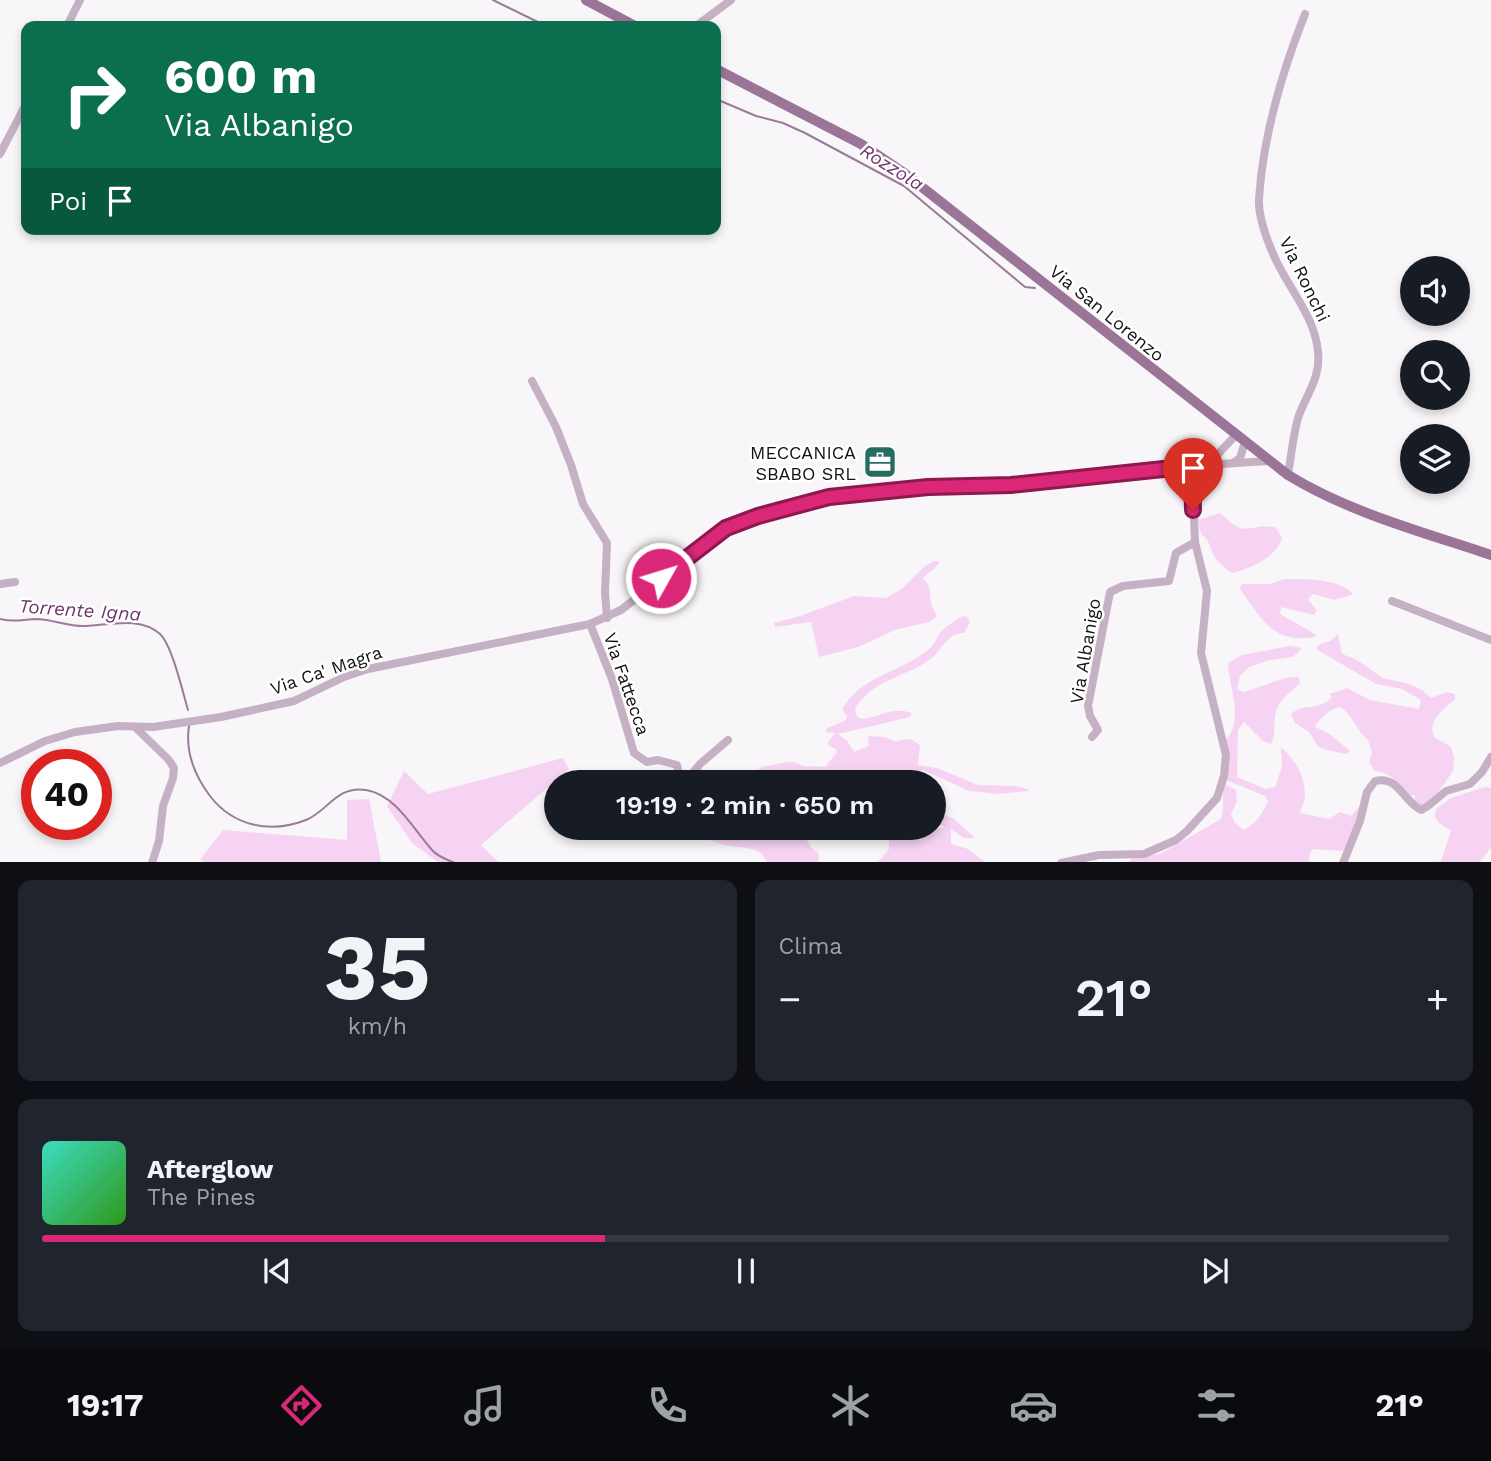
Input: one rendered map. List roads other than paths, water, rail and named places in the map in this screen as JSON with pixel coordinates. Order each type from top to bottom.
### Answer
[{"type":"main road","points":[[586,0],[626,21]]},
{"type":"main road","name":"Via San Lorenzo","points":[[721,72],[861,144],[904,173],[1288,475],[1309,488],[1356,508],[1491,555]]},
{"type":"street","points":[[70,21],[80,0]]},
{"type":"street","points":[[703,21],[731,0]]},
{"type":"street","name":"Via Ronchi","points":[[1288,475],[1299,416],[1315,383],[1319,355],[1307,315],[1279,267],[1270,245],[1259,200],[1274,110],[1287,61],[1306,14]]},
{"type":"street","points":[[0,154],[21,114]]},
{"type":"street","points":[[532,381],[561,439],[580,497],[607,543],[607,618]]},
{"type":"street","points":[[1065,862],[1099,855],[1144,854],[1154,851],[1187,831],[1217,798],[1224,776],[1226,755],[1201,653],[1207,591],[1195,542],[1197,466],[1216,456],[1236,435]]},
{"type":"street","points":[[1227,464],[1240,458],[1245,442]]},
{"type":"street","name":"Via Ca' Magra","points":[[0,763],[53,737],[97,728],[136,728],[221,717],[294,701],[344,677],[368,669],[590,624],[621,610],[726,528],[769,512],[846,495],[928,487],[1011,485],[1268,461]]},
{"type":"street","name":"Via Albanigo","points":[[1092,737],[1098,730],[1088,706],[1110,592],[1124,586],[1168,581],[1177,553],[1195,542]]},
{"type":"street","points":[[0,584],[15,582]]},
{"type":"street","points":[[1392,601],[1491,640]]},
{"type":"street","name":"Via Fattecca","points":[[590,624],[612,679],[634,753],[647,762],[670,762],[677,765],[680,780],[687,780],[700,764],[728,740]]},
{"type":"street","points":[[136,728],[174,768],[163,806],[159,841],[152,862]]},
{"type":"street","points":[[1343,862],[1360,821],[1367,792],[1376,781],[1391,781],[1421,810],[1446,791],[1471,784],[1491,757]]},
{"type":"waterway","name":"Rozzola","points":[[493,0],[536,21]]},
{"type":"waterway","name":"Rozzola","points":[[721,101],[805,133],[904,186],[1025,287],[1035,288]]},
{"type":"waterway","name":"Torrente Igna","points":[[0,619],[38,619],[80,626],[134,623],[152,628],[160,634],[169,648],[188,710]]},
{"type":"waterway","name":"Torrente Igna","points":[[189,726],[188,745],[200,780],[219,806],[241,820],[266,826],[292,824],[313,816],[347,791],[366,790],[377,793],[395,806],[434,852],[452,862]]},
{"type":"place","name":"MECCANICA SBABO SRL","points":[[880,462]]}]
